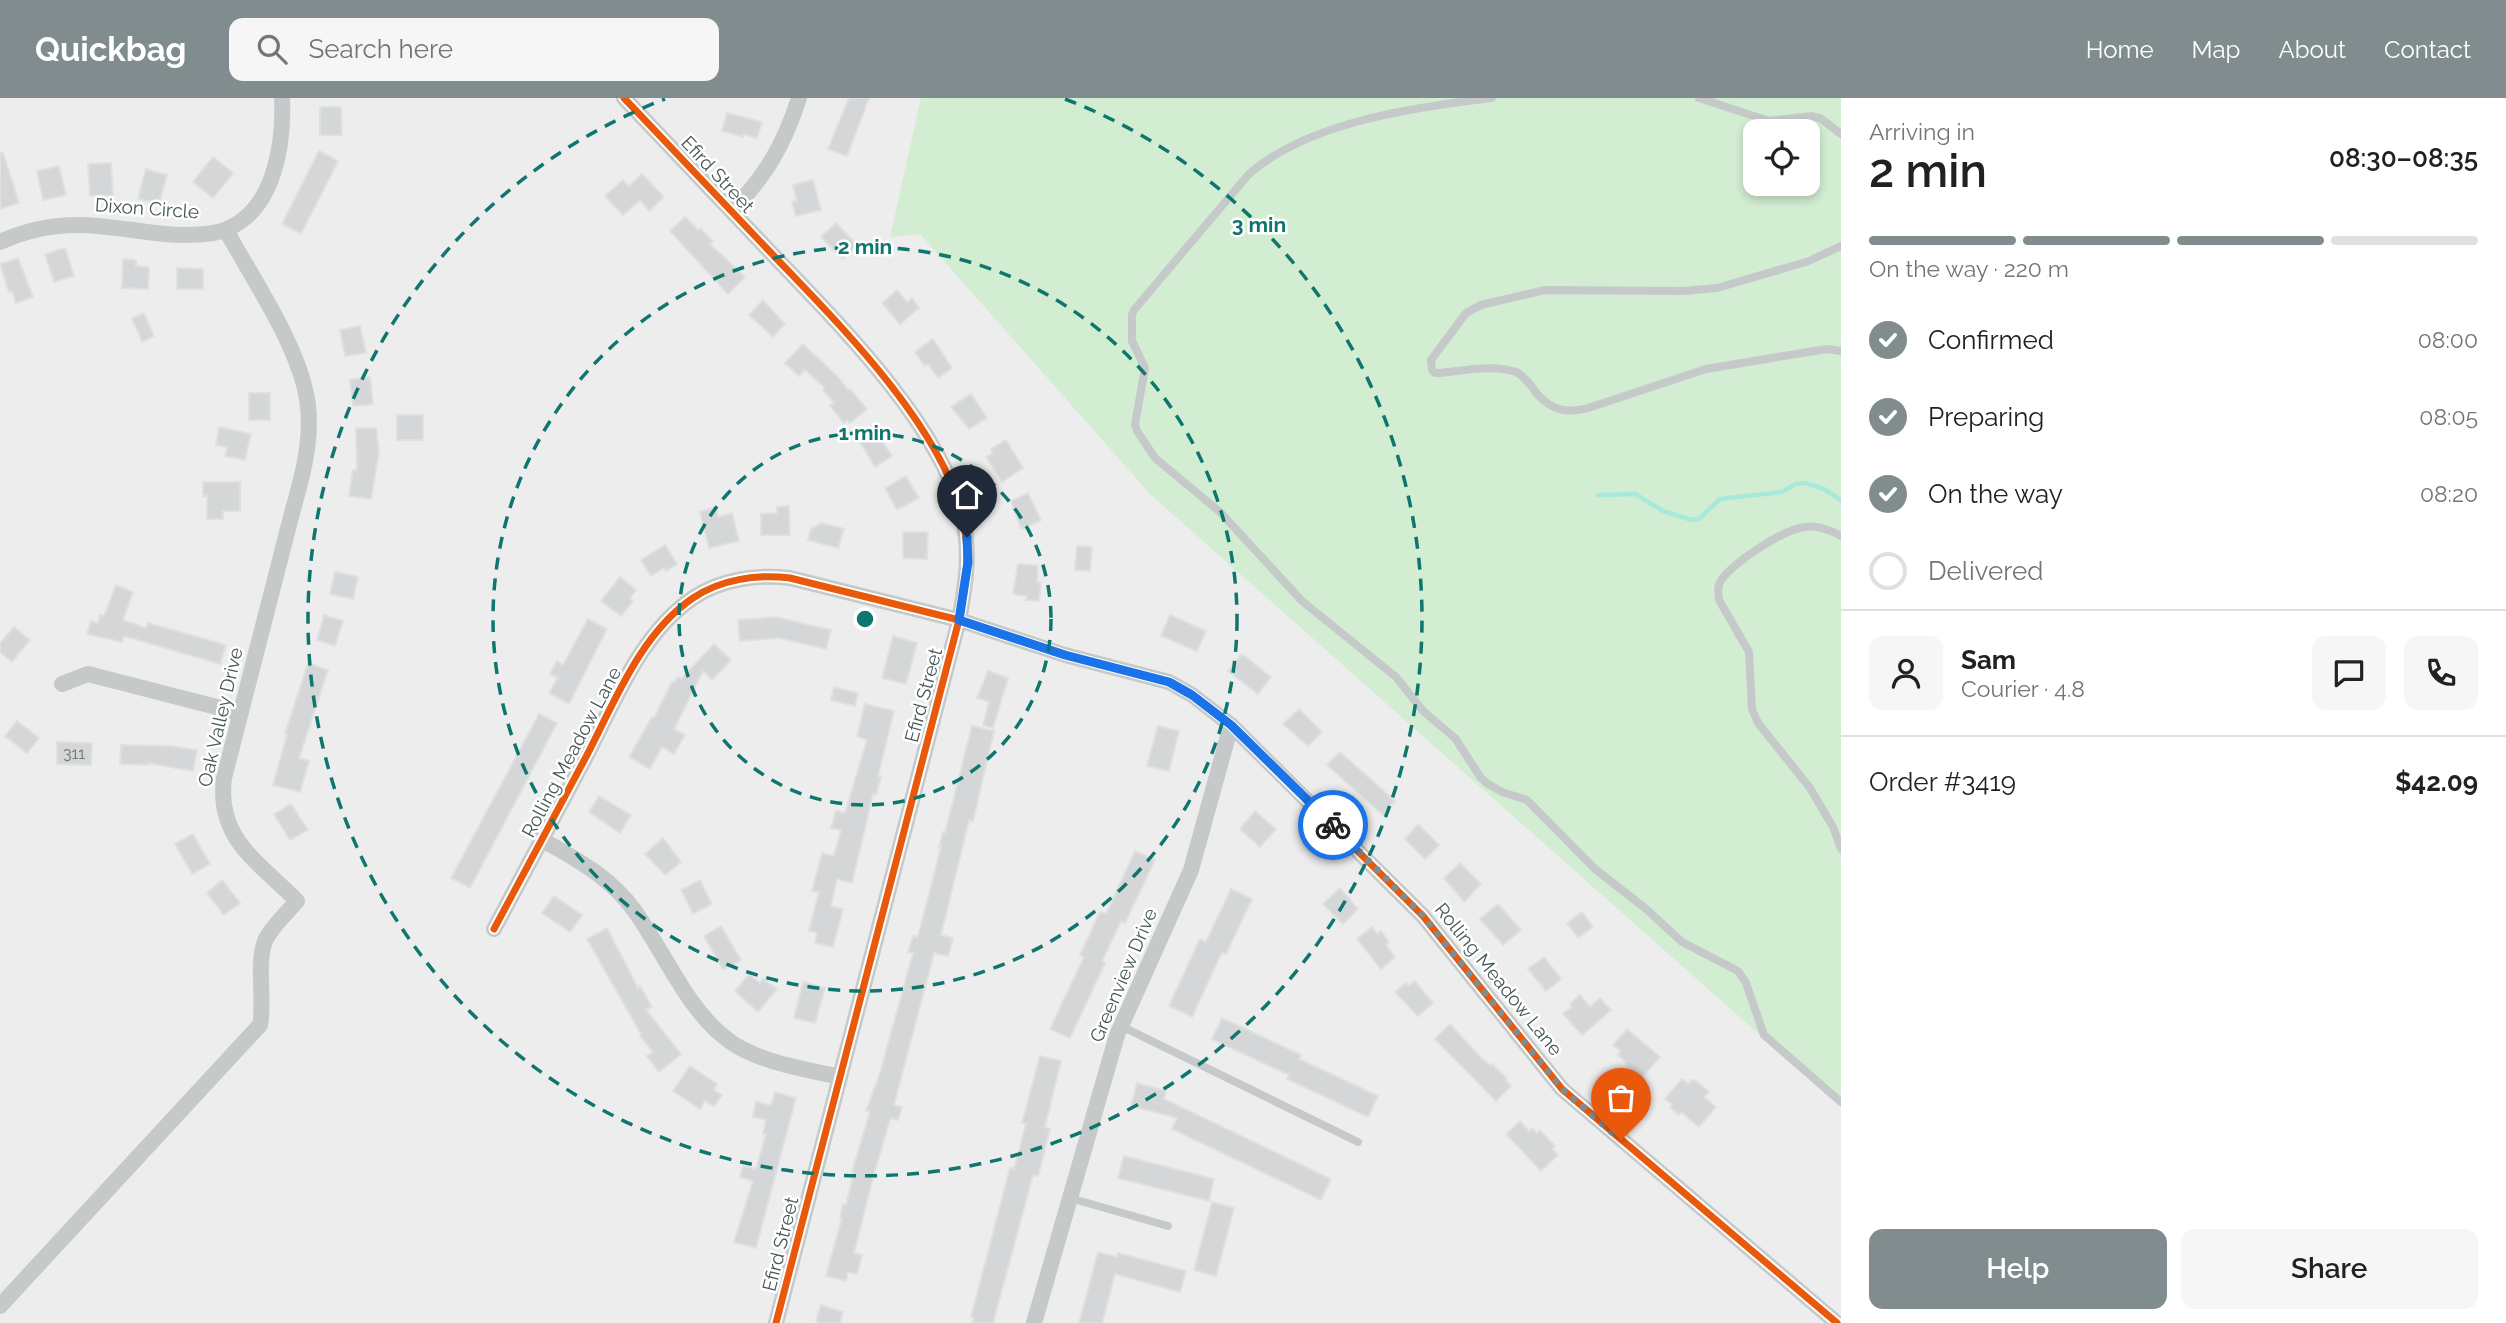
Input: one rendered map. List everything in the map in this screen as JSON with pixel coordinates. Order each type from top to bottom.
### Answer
[{"type":"street","name":"Dixon Circle","points":[[0,243],[29,232],[78,225],[177,235],[226,230],[239,222],[266,190],[279,150],[282,98]]},
{"type":"street","name":"Efird Street","points":[[624,98],[824,309],[889,383],[931,445],[953,489],[967,537],[968,562],[959,620],[776,1323]]},
{"type":"street","points":[[732,211],[763,176],[774,158],[786,136],[799,98]]},
{"type":"street","name":"Oak Valley Drive","points":[[0,1306],[260,1026],[263,1007],[262,954],[266,940],[297,901],[242,848],[227,822],[222,794],[240,713],[304,473],[308,405],[292,351],[226,230]]},
{"type":"street","name":"Rolling Meadow Lane","points":[[495,929],[644,651],[675,612],[695,597],[717,586],[766,575],[790,578],[959,620],[1065,655],[1169,682],[1192,695],[1231,725],[1423,916],[1562,1089],[1837,1323]]},
{"type":"street","points":[[62,684],[88,674],[240,713]]},
{"type":"street","name":"Greenview Drive","points":[[1034,1323],[1121,1027],[1191,870],[1231,725]]},
{"type":"street","points":[[541,839],[589,867],[614,887],[634,910],[706,1021],[730,1042],[792,1067],[839,1077]]},
{"type":"lane","points":[[1492,98],[1432,105],[1325,131],[1281,150],[1248,175],[1232,191],[1217,213],[1132,315],[1132,341],[1145,368],[1135,418],[1137,431],[1155,458],[1178,480],[1208,501],[1302,601],[1396,677],[1423,710],[1455,738],[1481,778],[1502,792],[1527,800],[1595,869],[1645,908],[1682,942],[1738,971],[1746,983],[1764,1035],[1841,1102]]},
{"type":"lane","points":[[1699,98],[1769,121],[1811,116],[1820,118],[1841,134]]},
{"type":"lane","points":[[1841,246],[1809,261],[1717,288],[1684,292],[1545,290],[1482,305],[1466,313],[1431,359],[1430,365],[1435,373],[1493,369],[1517,372],[1548,405],[1561,411],[1570,411],[1588,408],[1706,369],[1827,349],[1841,351]]},
{"type":"lane","points":[[1841,536],[1815,526],[1796,528],[1736,566],[1722,579],[1718,592],[1719,600],[1749,652],[1752,709],[1758,723],[1810,788],[1833,827],[1841,849]]},
{"type":"lane","points":[[1121,1027],[1358,1142]]},
{"type":"lane","points":[[1070,1198],[1168,1226]]},
{"type":"green space","points":[[921,98],[1841,98],[1841,1107],[1150,494],[920,234],[890,237]]},
{"type":"building","points":[[849,98],[869,98],[847,156],[828,149]]},
{"type":"building","points":[[320,107],[341,107],[342,135],[320,135]]},
{"type":"building","points":[[727,113],[762,122],[757,138],[722,131]]},
{"type":"building","points":[[319,151],[338,161],[301,234],[282,224]]},
{"type":"building","points":[[0,153],[3,153],[19,203],[0,209]]},
{"type":"building","points":[[213,157],[233,173],[213,198],[193,182]]},
{"type":"building","points":[[111,163],[113,195],[90,196],[88,164]]},
{"type":"building","points":[[59,166],[66,195],[43,200],[37,171]]},
{"type":"building","points":[[146,169],[167,175],[159,203],[138,199]]},
{"type":"building","points":[[642,174],[664,197],[649,211],[640,200],[623,215],[605,196],[623,180],[629,186]]},
{"type":"building","points":[[813,180],[821,210],[796,216],[792,202],[797,201],[793,185]]},
{"type":"building","points":[[685,217],[713,241],[710,244],[745,277],[728,294],[670,231]]},
{"type":"building","points":[[836,223],[857,245],[843,259],[821,237]]},
{"type":"building","points":[[65,248],[74,276],[54,282],[45,254]]},
{"type":"building","points":[[18,258],[33,297],[16,303],[12,291],[9,292],[0,264]]},
{"type":"building","points":[[123,259],[136,260],[136,266],[149,267],[148,289],[122,288]]},
{"type":"building","points":[[177,268],[203,269],[203,289],[177,289]]},
{"type":"building","points":[[897,290],[907,302],[912,298],[919,308],[900,324],[882,303]]},
{"type":"building","points":[[763,300],[785,324],[773,337],[749,315]]},
{"type":"building","points":[[144,313],[154,336],[142,342],[132,318]]},
{"type":"building","points":[[360,326],[366,353],[345,356],[340,330]]},
{"type":"building","points":[[933,339],[952,368],[938,378],[915,352]]},
{"type":"building","points":[[803,344],[867,409],[850,423],[847,420],[844,423],[830,406],[834,403],[823,390],[825,388],[805,370],[799,376],[785,363]]},
{"type":"building","points":[[370,377],[373,404],[353,406],[350,380]]},
{"type":"building","points":[[249,393],[270,393],[270,420],[249,420]]},
{"type":"building","points":[[971,394],[987,418],[969,429],[951,407]]},
{"type":"building","points":[[397,415],[423,415],[423,440],[397,440]]},
{"type":"building","points":[[219,427],[251,434],[245,460],[225,456],[227,447],[216,445]]},
{"type":"building","points":[[356,428],[376,428],[379,452],[371,499],[349,496],[353,470],[357,470]]},
{"type":"building","points":[[876,432],[892,456],[875,467],[860,442]]},
{"type":"building","points":[[1006,440],[1023,468],[1002,482],[986,457],[993,453],[991,449]]},
{"type":"building","points":[[906,476],[919,498],[897,510],[885,488]]},
{"type":"building","points":[[203,482],[240,482],[240,511],[223,511],[223,519],[207,519],[207,496],[203,496]]},
{"type":"building","points":[[1028,493],[1041,520],[1021,529],[1011,501]]},
{"type":"building","points":[[789,506],[790,535],[761,535],[761,514],[777,513],[777,507]]},
{"type":"building","points":[[716,507],[718,517],[732,513],[739,541],[709,548],[700,512]]},
{"type":"building","points":[[822,523],[844,529],[838,548],[808,540],[811,529]]},
{"type":"building","points":[[903,532],[928,532],[927,559],[903,558]]},
{"type":"building","points":[[665,545],[677,564],[651,576],[641,560]]},
{"type":"building","points":[[1077,546],[1092,547],[1090,571],[1075,570]]},
{"type":"building","points":[[1018,564],[1038,566],[1037,582],[1041,583],[1039,601],[1026,600],[1027,596],[1013,594]]},
{"type":"building","points":[[335,572],[358,577],[353,599],[330,594]]},
{"type":"building","points":[[620,577],[636,590],[630,598],[633,601],[621,616],[601,601]]},
{"type":"building","points":[[116,585],[133,592],[123,620],[146,628],[148,623],[226,645],[220,664],[124,636],[122,642],[87,634],[91,621],[98,623],[100,615],[104,616]]},
{"type":"building","points":[[324,615],[343,621],[335,646],[317,640]]},
{"type":"building","points":[[1170,615],[1206,631],[1197,651],[1161,636]]},
{"type":"building","points":[[776,617],[831,630],[826,649],[779,638],[740,641],[738,620]]},
{"type":"building","points":[[588,619],[607,629],[569,704],[549,693],[558,678],[550,674],[557,661],[563,665]]},
{"type":"building","points":[[14,627],[30,640],[12,662],[0,652],[0,643]]},
{"type":"building","points":[[893,636],[917,643],[906,684],[882,678]]},
{"type":"building","points":[[714,644],[731,660],[712,680],[703,671],[674,729],[685,735],[674,754],[662,747],[650,769],[629,757],[652,717],[654,718],[672,682],[678,677],[681,679]]},
{"type":"building","points":[[1242,654],[1271,677],[1258,694],[1228,671]]},
{"type":"building","points":[[308,663],[328,670],[299,758],[309,761],[300,792],[273,785],[287,735],[285,734]]},
{"type":"building","points":[[988,671],[1008,678],[993,728],[983,725],[989,702],[977,698]]},
{"type":"building","points":[[834,687],[858,693],[855,706],[831,700]]},
{"type":"building","points":[[865,704],[894,711],[878,776],[881,777],[876,795],[873,794],[852,883],[837,879],[831,906],[843,909],[833,947],[815,943],[817,933],[809,931],[819,892],[812,891],[822,853],[834,856],[841,830],[831,828],[836,811],[845,813],[867,740],[857,736]]},
{"type":"building","points":[[1299,709],[1322,732],[1308,746],[1283,724]]},
{"type":"building","points":[[539,714],[557,723],[470,888],[451,878]]},
{"type":"building","points":[[17,721],[39,738],[27,753],[5,736]]},
{"type":"building","points":[[972,726],[994,731],[973,821],[969,820],[941,935],[953,938],[948,956],[934,953],[894,1105],[902,1107],[898,1120],[891,1118],[873,1178],[854,1253],[862,1255],[857,1274],[848,1272],[846,1281],[826,1276],[842,1218],[843,1204],[846,1205],[852,1172],[870,1112],[866,1111],[880,1073],[913,953],[908,952],[913,936],[917,937],[920,929]]},
{"type":"building","points":[[1158,726],[1179,731],[1169,771],[1147,766]]},
{"type":"building","points":[[57,742],[92,743],[91,765],[57,764]]},
{"type":"building","points":[[121,745],[171,746],[197,750],[193,771],[148,763],[120,764]]},
{"type":"building","points":[[1340,752],[1395,801],[1383,815],[1327,765]]},
{"type":"building","points":[[599,796],[631,815],[620,833],[589,812]]},
{"type":"building","points":[[291,804],[308,830],[290,840],[274,814]]},
{"type":"building","points":[[1255,811],[1276,829],[1260,847],[1240,829]]},
{"type":"building","points":[[1418,824],[1439,845],[1425,859],[1405,839]]},
{"type":"building","points":[[193,834],[210,864],[192,874],[175,844]]},
{"type":"building","points":[[663,838],[681,862],[665,875],[645,854]]},
{"type":"building","points":[[1135,851],[1155,860],[1125,923],[1121,921],[1102,961],[1105,963],[1070,1038],[1050,1029],[1084,957],[1080,955],[1100,912],[1106,914]]},
{"type":"building","points":[[1460,863],[1481,884],[1464,902],[1444,878]]},
{"type":"building","points":[[222,880],[240,903],[224,915],[207,893]]},
{"type":"building","points":[[700,880],[712,904],[693,914],[681,890]]},
{"type":"building","points":[[1340,888],[1358,909],[1343,924],[1323,904]]},
{"type":"building","points":[[1231,889],[1252,899],[1226,954],[1222,952],[1192,1017],[1169,1006],[1200,939],[1206,942]]},
{"type":"building","points":[[554,896],[582,915],[570,932],[542,913]]},
{"type":"building","points":[[1498,904],[1521,930],[1503,945],[1480,919]]},
{"type":"building","points":[[1582,912],[1593,927],[1578,938],[1567,923]]},
{"type":"building","points":[[721,926],[741,960],[723,970],[704,936]]},
{"type":"building","points":[[1372,927],[1377,934],[1381,931],[1389,942],[1386,945],[1395,957],[1381,969],[1357,939]]},
{"type":"building","points":[[607,928],[638,988],[640,986],[652,1007],[646,1010],[681,1054],[659,1072],[647,1056],[653,1052],[640,1036],[587,939]]},
{"type":"building","points":[[1544,957],[1561,979],[1546,991],[1528,969]]},
{"type":"building","points":[[749,974],[760,983],[763,979],[777,989],[758,1012],[735,991]]},
{"type":"building","points":[[1415,981],[1433,1003],[1418,1016],[1395,992],[1406,983],[1408,986]]},
{"type":"building","points":[[803,982],[825,988],[815,1023],[794,1018]]},
{"type":"building","points":[[1580,995],[1590,1007],[1600,998],[1611,1010],[1582,1035],[1563,1014]]},
{"type":"building","points":[[1222,1018],[1301,1055],[1299,1059],[1378,1096],[1368,1117],[1287,1079],[1289,1075],[1212,1039]]},
{"type":"building","points":[[1450,1024],[1482,1059],[1491,1066],[1492,1064],[1507,1079],[1511,1086],[1496,1101],[1435,1039]]},
{"type":"building","points":[[1627,1029],[1660,1057],[1641,1078],[1625,1064],[1618,1055],[1621,1051],[1613,1045]]},
{"type":"building","points":[[1040,1056],[1061,1061],[1045,1127],[1050,1129],[1038,1176],[1033,1175],[993,1323],[972,1323],[974,1318],[971,1317],[1010,1168],[1014,1169],[1026,1124],[1022,1123]]},
{"type":"building","points":[[690,1066],[717,1084],[714,1090],[722,1095],[714,1106],[705,1101],[700,1109],[673,1091]]},
{"type":"building","points":[[1682,1079],[1689,1084],[1692,1080],[1696,1081],[1709,1092],[1704,1097],[1716,1107],[1699,1127],[1681,1112],[1679,1115],[1665,1099]]},
{"type":"building","points":[[1137,1083],[1166,1091],[1164,1099],[1331,1179],[1321,1200],[1172,1129],[1177,1118],[1131,1106]]},
{"type":"building","points":[[775,1092],[796,1098],[756,1248],[734,1242],[753,1181],[740,1177],[743,1166],[756,1169],[766,1134],[763,1134],[766,1120],[753,1117],[756,1102],[771,1105]]},
{"type":"building","points":[[1520,1121],[1529,1131],[1532,1128],[1537,1133],[1540,1130],[1555,1146],[1552,1149],[1558,1155],[1541,1171],[1506,1134]]},
{"type":"building","points":[[1124,1156],[1214,1179],[1209,1201],[1118,1178]]},
{"type":"building","points":[[1212,1202],[1234,1208],[1216,1276],[1194,1270]]},
{"type":"building","points":[[1098,1252],[1117,1257],[1118,1253],[1186,1271],[1180,1292],[1115,1274],[1102,1323],[1079,1323]]},
{"type":"building","points":[[821,1305],[843,1312],[840,1323],[818,1323],[816,1320]]},
{"type":"waterway","points":[[1598,495],[1635,494],[1663,511],[1692,520],[1699,519],[1720,499],[1782,492],[1795,484],[1805,483],[1824,489],[1841,500]]},
{"type":"cycle path","points":[[624,98],[884,376],[932,446],[950,480],[965,528],[966,568],[959,620],[776,1323]]},
{"type":"cycle path","points":[[494,929],[631,669],[658,630],[693,598],[715,586],[740,579],[778,577],[959,620],[1065,655],[1169,682],[1192,695],[1231,725],[1423,916],[1562,1089],[1837,1323]]},
{"type":"way so far","points":[[1333,825],[1423,916],[1562,1089],[1621,1140]]},
{"type":"route","points":[[967,537],[966,584],[959,620],[1065,655],[1169,682],[1192,695],[1231,725],[1333,825]]}]
